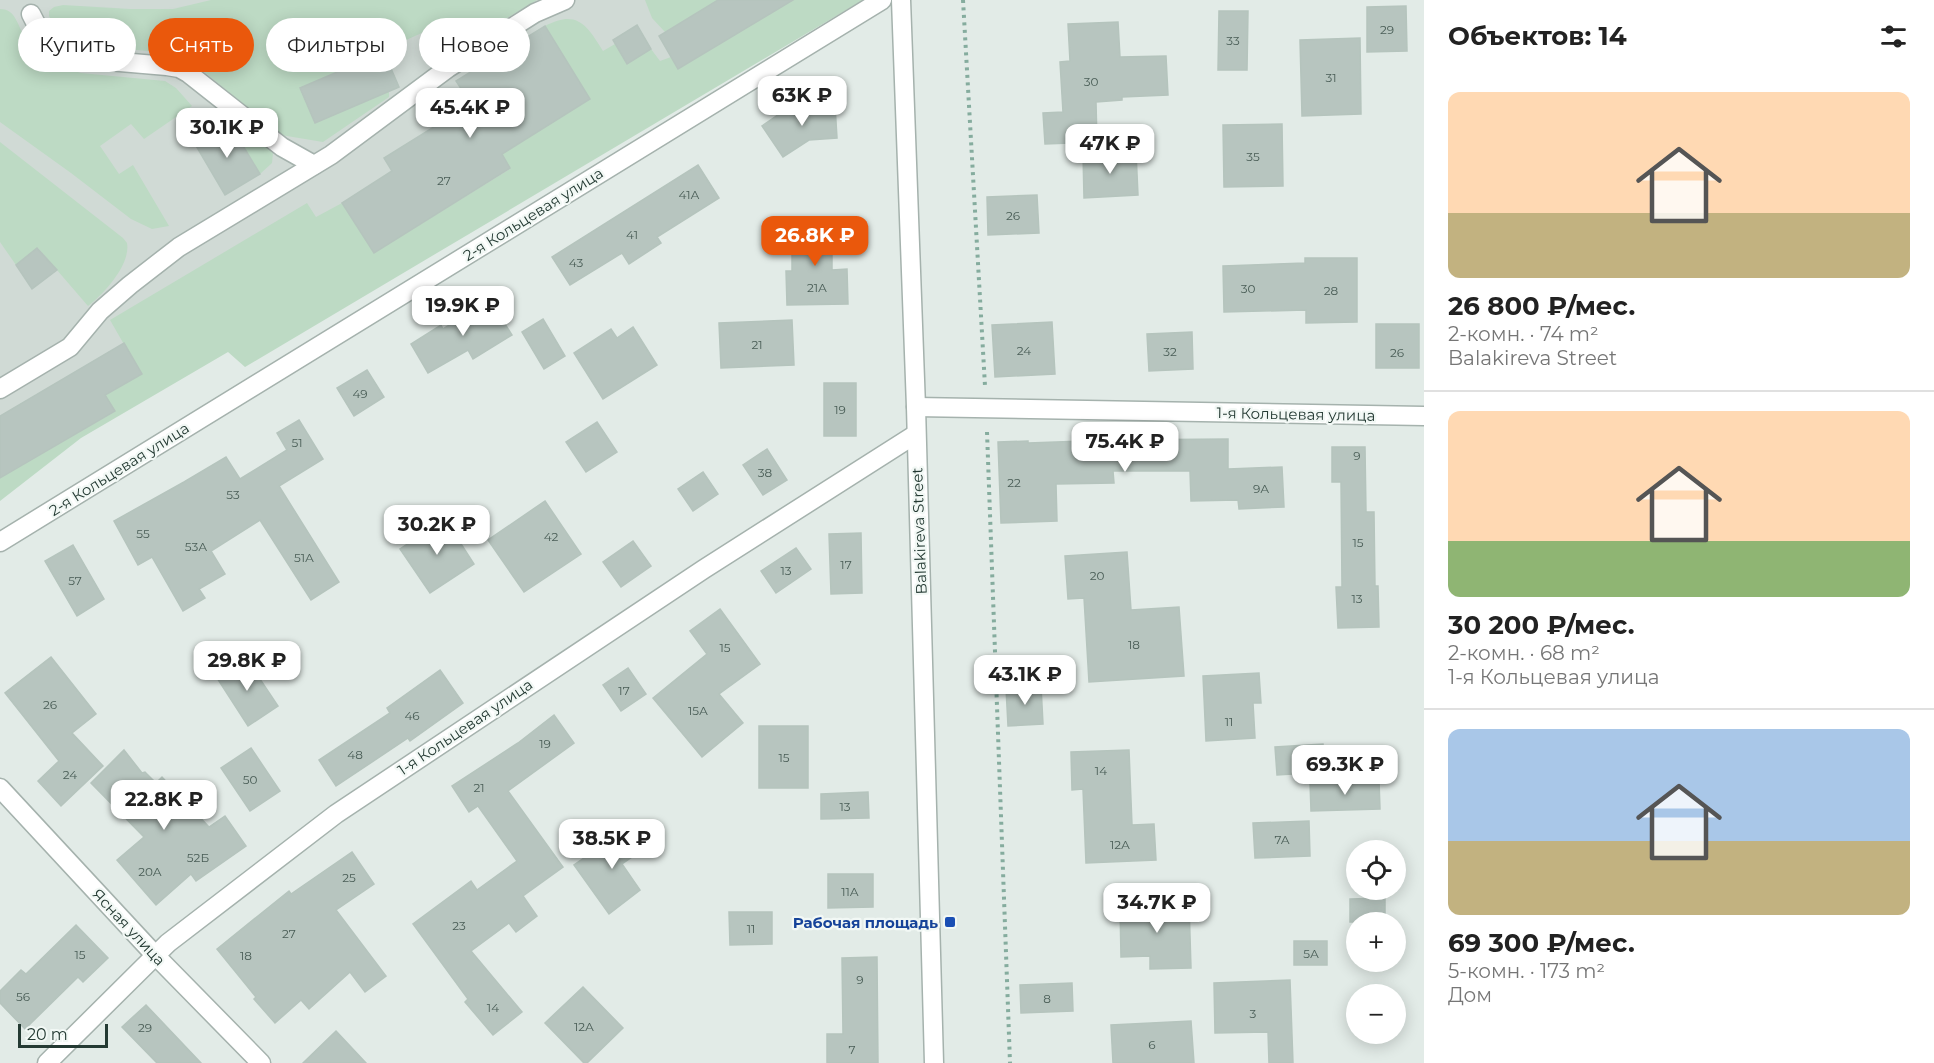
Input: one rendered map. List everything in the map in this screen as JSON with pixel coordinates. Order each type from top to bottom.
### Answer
[{"type":"street","points":[[0,389],[70,347],[100,310],[179,247],[331,155],[448,68],[535,13],[565,0]]},
{"type":"street","name":"2-я Кольцевая улица","points":[[0,542],[882,0]]},
{"type":"street","name":"Balakireva Street","points":[[901,0],[916,407],[934,1063]]},
{"type":"street","points":[[31,14],[40,32],[56,47],[73,58],[180,68],[282,147],[314,165]]},
{"type":"street","name":"1-я Кольцевая улица","points":[[916,407],[1424,416]]},
{"type":"street","name":"1-я Кольцевая улица","points":[[47,1063],[168,943],[336,814],[704,569],[916,434]]},
{"type":"street","name":"Ясная улица","points":[[0,788],[155,955],[261,1063]]},
{"type":"path","points":[[963,0],[987,408],[1010,1063]]},
{"type":"shaded area","points":[[0,0],[827,0],[0,484]]},
{"type":"green space","points":[[211,0],[537,0],[507,18],[419,18],[419,34],[407,40],[407,18],[266,18],[266,72],[336,72],[301,88],[315,123],[389,91],[389,97],[323,142],[281,135],[204,72],[254,72],[254,18],[148,18],[148,51],[136,50],[136,18],[50,18],[49,16],[49,11],[54,7],[63,5],[173,9]]},
{"type":"green space","points":[[645,0],[718,0],[665,32],[652,18]]},
{"type":"green space","points":[[793,0],[863,0],[245,367],[228,352],[81,438],[0,501],[0,478],[114,412],[105,395],[141,374],[110,320],[307,203],[316,217],[342,203],[374,253],[510,169],[502,154],[590,99],[545,26],[565,19],[580,22],[592,34],[603,51],[615,44],[627,63],[651,49],[660,61],[671,57],[678,68]]},
{"type":"green space","points":[[0,9],[10,12],[18,23],[18,72],[78,72],[165,81],[176,88],[192,106],[144,139],[131,124],[100,146],[119,174],[133,165],[169,226],[152,229],[131,219],[0,122]]},
{"type":"green space","points":[[238,123],[268,146],[273,153],[272,163],[260,174],[230,124]]},
{"type":"green space","points":[[0,142],[127,243],[125,260],[121,269],[88,306],[38,248],[16,265],[0,242]]},
{"type":"building","points":[[718,0],[793,0],[678,69],[659,36]]},
{"type":"building","points":[[1406,6],[1407,51],[1367,52],[1367,7]]},
{"type":"building","points":[[1219,11],[1248,11],[1247,70],[1218,70]]},
{"type":"building","points":[[1118,22],[1120,57],[1166,56],[1168,95],[1122,97],[1122,100],[1096,102],[1097,142],[1045,144],[1043,113],[1063,112],[1060,62],[1070,61],[1068,24]]},
{"type":"building","points":[[637,25],[651,49],[627,64],[613,40]]},
{"type":"building","points":[[545,26],[590,99],[502,154],[510,168],[374,253],[342,203],[392,171],[384,158],[471,104],[456,81],[471,72],[530,72],[530,35]]},
{"type":"building","points":[[1360,38],[1361,114],[1302,116],[1300,40]]},
{"type":"building","points":[[337,72],[393,72],[399,87],[315,123],[300,88]]},
{"type":"building","points":[[835,105],[837,138],[809,140],[783,157],[762,126],[788,108]]},
{"type":"building","points":[[230,124],[260,174],[225,195],[195,144]]},
{"type":"building","points":[[1282,124],[1283,186],[1224,187],[1223,125]]},
{"type":"building","points":[[1136,152],[1138,195],[1084,198],[1083,154]]},
{"type":"building","points":[[698,165],[719,198],[657,237],[661,243],[629,264],[622,253],[570,285],[552,257]]},
{"type":"building","points":[[1037,195],[1039,233],[988,235],[987,197]]},
{"type":"building","points":[[792,220],[832,220],[832,270],[847,269],[848,304],[787,305],[786,271],[792,271]]},
{"type":"building","points":[[37,248],[57,270],[32,289],[16,265]]},
{"type":"building","points":[[1305,258],[1357,258],[1357,322],[1306,323],[1306,310],[1224,312],[1223,266],[1305,263]]},
{"type":"building","points":[[490,300],[512,335],[473,359],[468,350],[428,373],[411,344],[441,325],[443,329]]},
{"type":"building","points":[[543,319],[565,356],[544,369],[522,332]]},
{"type":"building","points":[[792,320],[794,365],[721,368],[719,323]]},
{"type":"building","points":[[1052,322],[1055,374],[995,377],[992,325]]},
{"type":"building","points":[[1376,324],[1419,324],[1419,368],[1376,368]]},
{"type":"building","points":[[633,327],[657,365],[603,399],[574,353],[611,329],[617,338]]},
{"type":"building","points":[[1192,332],[1193,369],[1149,371],[1147,334]]},
{"type":"building","points":[[124,343],[142,374],[105,395],[115,411],[0,478],[0,416]]},
{"type":"building","points":[[367,370],[384,397],[354,416],[337,388]]},
{"type":"building","points":[[824,383],[856,383],[856,436],[824,436]]},
{"type":"building","points":[[299,420],[323,459],[279,486],[339,582],[311,600],[260,520],[211,551],[225,574],[199,589],[205,598],[183,611],[152,557],[138,565],[114,521],[226,457],[240,479],[287,450],[277,433]]},
{"type":"building","points":[[597,422],[617,452],[586,472],[566,442]]},
{"type":"building","points":[[1228,439],[1228,469],[1282,467],[1284,507],[1239,509],[1238,500],[1191,501],[1190,471],[1113,471],[1114,483],[1056,484],[1057,521],[1001,523],[998,442]]},
{"type":"building","points":[[1332,447],[1365,447],[1366,512],[1374,512],[1375,586],[1378,586],[1379,627],[1338,628],[1336,587],[1342,587],[1341,482],[1332,482]]},
{"type":"building","points":[[767,449],[787,480],[763,495],[743,465]]},
{"type":"building","points":[[703,472],[718,494],[693,511],[678,489]]},
{"type":"building","points":[[545,501],[581,554],[524,592],[488,540]]},
{"type":"building","points":[[445,519],[474,564],[430,593],[400,549]]},
{"type":"building","points":[[861,533],[862,593],[831,594],[829,534]]},
{"type":"building","points":[[633,541],[651,566],[621,587],[603,562]]},
{"type":"building","points":[[73,545],[104,599],[77,616],[45,561]]},
{"type":"building","points":[[796,548],[811,569],[776,593],[761,571]]},
{"type":"building","points":[[1127,552],[1131,610],[1179,607],[1184,676],[1089,682],[1084,598],[1068,599],[1065,556]]},
{"type":"building","points":[[720,609],[760,664],[719,694],[743,723],[702,757],[653,698],[707,654],[690,631]]},
{"type":"building","points":[[51,657],[96,714],[72,733],[103,766],[61,806],[38,781],[59,761],[5,693]]},
{"type":"building","points":[[246,658],[278,706],[248,726],[217,678]]},
{"type":"building","points":[[628,668],[646,694],[621,711],[603,685]]},
{"type":"building","points":[[440,670],[463,703],[410,741],[408,738],[336,786],[319,760],[390,713],[387,708]]},
{"type":"building","points":[[1259,673],[1261,703],[1253,703],[1255,738],[1206,741],[1203,676]]},
{"type":"building","points":[[1041,686],[1043,724],[1008,726],[1006,688]]},
{"type":"building","points":[[554,715],[574,743],[508,791],[563,867],[523,896],[537,916],[516,932],[509,923],[471,951],[522,1012],[493,1035],[465,1002],[468,999],[413,924],[471,881],[477,890],[517,861],[478,806],[469,812],[452,786],[518,743]]},
{"type":"building","points":[[759,726],[808,726],[808,788],[759,788]]},
{"type":"building","points":[[1323,744],[1325,772],[1277,775],[1275,747]]},
{"type":"building","points":[[251,748],[280,791],[250,811],[221,768]]},
{"type":"building","points":[[124,750],[142,773],[145,772],[156,783],[162,777],[209,827],[225,816],[246,846],[196,881],[191,874],[156,905],[117,860],[144,837],[91,783]]},
{"type":"building","points":[[1129,750],[1132,825],[1154,824],[1156,860],[1086,863],[1083,789],[1072,790],[1071,752]]},
{"type":"building","points":[[1379,780],[1380,809],[1311,811],[1310,782]]},
{"type":"building","points":[[868,792],[869,818],[821,819],[821,794]]},
{"type":"building","points":[[1309,821],[1310,856],[1255,858],[1253,823]]},
{"type":"building","points":[[630,826],[645,848],[622,864],[640,890],[609,914],[574,865]]},
{"type":"building","points":[[352,852],[374,884],[336,910],[386,976],[365,992],[350,972],[309,1009],[301,1000],[275,1023],[217,949],[289,891],[291,894]]},
{"type":"building","points":[[828,874],[873,874],[873,907],[828,908]]},
{"type":"building","points":[[1350,900],[1385,900],[1385,912],[1350,912]]},
{"type":"building","points":[[1189,903],[1191,968],[1150,969],[1150,956],[1121,957],[1120,906]]},
{"type":"building","points":[[729,912],[772,912],[772,944],[730,945]]},
{"type":"building","points":[[76,925],[108,958],[83,982],[78,977],[25,1029],[0,1003],[0,991],[21,970],[26,974]]},
{"type":"building","points":[[1294,941],[1327,941],[1327,965],[1294,965]]},
{"type":"building","points":[[877,957],[878,1063],[827,1063],[827,1034],[843,1034],[842,958]]},
{"type":"building","points":[[1290,980],[1293,1063],[1269,1063],[1268,1032],[1215,1033],[1214,983]]},
{"type":"building","points":[[1072,983],[1073,1011],[1021,1013],[1020,985]]},
{"type":"building","points":[[583,987],[623,1028],[587,1063],[584,1063],[545,1023]]},
{"type":"building","points":[[146,1005],[201,1063],[157,1063],[122,1027]]},
{"type":"building","points":[[1191,1021],[1194,1063],[1113,1063],[1111,1025]]},
{"type":"building","points":[[336,1031],[366,1063],[303,1063]]},
{"type":"place","name":"Рабочая площадь","points":[[950,922]]}]
